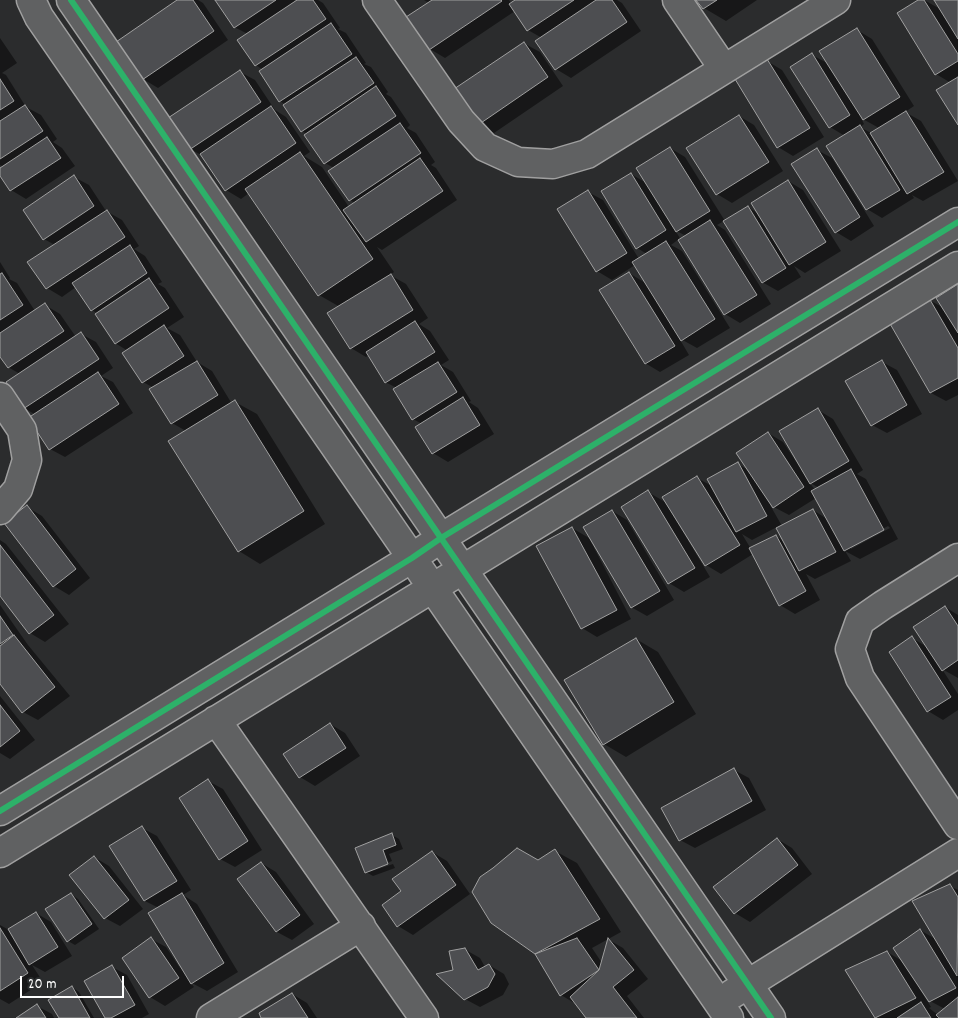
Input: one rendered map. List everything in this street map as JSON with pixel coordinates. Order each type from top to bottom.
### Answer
[{"type":"street","points":[[31,0],[39,18],[724,1010],[748,985],[958,853]]},
{"type":"street","points":[[71,0],[771,1018]]},
{"type":"street","points":[[377,0],[461,121],[485,147],[518,162],[553,164],[587,154],[836,0]]},
{"type":"street","points":[[677,0],[724,69]]},
{"type":"street","points":[[0,812],[412,558],[441,538],[958,222]]},
{"type":"street","points":[[0,853],[958,266]]},
{"type":"street","points":[[0,396],[22,430],[27,460],[18,489],[0,510]]},
{"type":"street","points":[[958,558],[860,621],[850,649],[860,678],[958,825]]},
{"type":"street","points":[[216,720],[424,1018]]},
{"type":"street","points":[[211,1018],[361,926]]},
{"type":"building","points":[[177,0],[193,0],[214,31],[142,80],[116,42]]},
{"type":"building","points":[[215,0],[276,0],[234,28]]},
{"type":"building","points":[[297,0],[313,0],[326,19],[255,66],[237,40]]},
{"type":"building","points":[[432,0],[502,1],[429,50],[406,17]]},
{"type":"building","points":[[515,0],[574,0],[527,31],[509,4]]},
{"type":"building","points":[[596,0],[612,0],[627,22],[555,70],[535,41]]},
{"type":"building","points":[[696,0],[717,0],[703,9]]},
{"type":"building","points":[[918,0],[924,0],[958,54],[958,61],[935,75],[897,13]]},
{"type":"building","points":[[934,0],[958,0],[958,39]]},
{"type":"building","points":[[331,23],[352,54],[279,102],[259,71]]},
{"type":"building","points":[[857,28],[900,97],[863,120],[819,51]]},
{"type":"building","points":[[524,42],[548,77],[478,125],[454,89]]},
{"type":"building","points":[[812,53],[850,115],[829,128],[790,67]]},
{"type":"building","points":[[356,57],[374,83],[301,132],[283,105]]},
{"type":"building","points":[[767,59],[810,128],[777,148],[735,79]]},
{"type":"building","points":[[240,70],[261,102],[189,150],[168,118]]},
{"type":"building","points":[[958,77],[958,125],[936,90]]},
{"type":"building","points":[[0,79],[14,101],[0,110]]},
{"type":"building","points":[[376,86],[396,116],[324,164],[304,135]]},
{"type":"building","points":[[25,105],[43,131],[0,159],[0,121]]},
{"type":"building","points":[[271,106],[296,143],[225,191],[200,154]]},
{"type":"building","points":[[906,111],[944,172],[907,194],[870,133]]},
{"type":"building","points":[[739,115],[769,162],[716,195],[686,148]]},
{"type":"building","points":[[400,123],[421,153],[349,201],[328,171]]},
{"type":"building","points":[[860,125],[900,190],[866,210],[826,146]]},
{"type":"building","points":[[47,137],[61,158],[10,191],[0,176],[0,168]]},
{"type":"building","points":[[670,147],[710,211],[676,232],[636,168]]},
{"type":"building","points":[[817,148],[860,217],[835,233],[791,164]]},
{"type":"building","points":[[300,152],[373,259],[318,296],[245,189]]},
{"type":"building","points":[[420,158],[443,191],[366,242],[343,210]]},
{"type":"building","points":[[631,173],[666,230],[636,249],[601,191]]},
{"type":"building","points":[[74,175],[94,206],[43,240],[23,210]]},
{"type":"building","points":[[788,180],[826,242],[789,265],[751,203]]},
{"type":"building","points":[[588,190],[627,253],[596,272],[557,209]]},
{"type":"building","points":[[748,206],[786,268],[762,283],[723,221]]},
{"type":"building","points":[[107,210],[125,237],[46,289],[27,262]]},
{"type":"building","points":[[710,220],[757,295],[724,315],[678,240]]},
{"type":"building","points":[[666,241],[715,319],[681,341],[632,262]]},
{"type":"building","points":[[130,245],[147,273],[91,311],[72,283]]},
{"type":"building","points":[[629,272],[675,346],[645,364],[599,290]]},
{"type":"building","points":[[2,273],[23,305],[0,320],[0,274]]},
{"type":"building","points":[[391,274],[413,310],[350,349],[327,313]]},
{"type":"building","points":[[149,278],[169,308],[115,344],[95,314]]},
{"type":"building","points":[[958,284],[958,333],[936,298]]},
{"type":"building","points":[[929,298],[958,348],[958,378],[930,393],[889,322]]},
{"type":"building","points":[[45,303],[64,331],[8,368],[0,357],[0,333]]},
{"type":"building","points":[[415,321],[435,352],[385,383],[366,352]]},
{"type":"building","points":[[164,325],[184,356],[142,383],[122,353]]},
{"type":"building","points":[[81,332],[99,359],[23,409],[6,382]]},
{"type":"building","points":[[882,360],[907,405],[871,426],[845,381]]},
{"type":"building","points":[[197,361],[218,395],[171,424],[149,389]]},
{"type":"building","points":[[438,362],[457,392],[412,420],[393,389]]},
{"type":"building","points":[[98,372],[119,404],[49,450],[28,418]]},
{"type":"building","points":[[463,397],[480,425],[432,454],[415,427]]},
{"type":"building","points":[[235,400],[304,511],[238,552],[168,441]]},
{"type":"building","points":[[818,408],[849,461],[810,484],[779,431]]},
{"type":"building","points":[[768,432],[804,487],[773,508],[736,453]]},
{"type":"building","points":[[738,462],[767,516],[736,532],[707,479]]},
{"type":"building","points":[[851,469],[884,530],[844,551],[811,491]]},
{"type":"building","points":[[697,476],[740,545],[705,566],[662,497]]},
{"type":"building","points":[[648,490],[695,568],[668,584],[621,507]]},
{"type":"building","points":[[27,505],[76,569],[53,587],[4,523]]},
{"type":"building","points":[[813,509],[836,552],[799,571],[776,528]]},
{"type":"building","points":[[612,510],[660,591],[631,608],[583,527]]},
{"type":"building","points":[[572,527],[617,610],[581,629],[536,546]]},
{"type":"building","points":[[776,535],[806,591],[779,606],[749,548]]},
{"type":"building","points":[[0,545],[54,615],[29,634],[0,596]]},
{"type":"building","points":[[945,606],[958,626],[958,660],[942,671],[913,627]]},
{"type":"building","points":[[0,616],[13,635],[0,644]]},
{"type":"building","points":[[14,635],[55,687],[22,713],[0,684],[0,646]]},
{"type":"building","points":[[912,636],[951,697],[927,712],[889,652]]},
{"type":"building","points":[[636,638],[674,702],[603,745],[564,680]]},
{"type":"building","points":[[0,705],[20,731],[0,747]]},
{"type":"building","points":[[330,723],[346,748],[299,778],[283,754]]},
{"type":"building","points":[[734,768],[752,801],[679,841],[661,808]]},
{"type":"building","points":[[208,779],[248,841],[219,860],[179,798]]},
{"type":"building","points":[[142,826],[177,881],[144,901],[109,846]]},
{"type":"building","points":[[392,833],[396,845],[383,850],[388,864],[365,873],[355,848]]},
{"type":"building","points":[[777,838],[798,865],[734,914],[713,887]]},
{"type":"building","points":[[517,848],[538,860],[555,849],[600,919],[535,954],[491,923],[472,892],[480,877]]},
{"type":"building","points":[[432,851],[456,885],[397,927],[382,905],[401,891],[392,879]]},
{"type":"building","points":[[94,856],[129,900],[104,919],[69,875]]},
{"type":"building","points":[[261,862],[300,915],[276,932],[237,879]]},
{"type":"building","points":[[950,884],[958,897],[957,976],[912,901]]},
{"type":"building","points":[[71,893],[92,924],[67,942],[45,909]]},
{"type":"building","points":[[182,893],[224,963],[191,984],[148,913]]},
{"type":"building","points":[[36,912],[58,947],[29,965],[8,929]]},
{"type":"building","points":[[0,928],[28,973],[0,991]]},
{"type":"building","points":[[920,929],[956,988],[929,1002],[893,948]]},
{"type":"building","points":[[151,937],[179,978],[149,998],[122,958]]},
{"type":"building","points":[[577,938],[599,970],[560,996],[535,954]]},
{"type":"building","points":[[608,938],[634,970],[613,987],[637,1018],[586,1018],[570,997],[599,970]]},
{"type":"building","points":[[465,948],[478,970],[489,964],[495,974],[488,987],[464,1000],[436,974],[453,970],[449,951]]},
{"type":"building","points":[[887,951],[916,998],[875,1018],[845,970]]},
{"type":"building","points":[[112,965],[135,1005],[111,1018],[105,1018],[84,981]]},
{"type":"building","points":[[72,986],[90,1018],[59,1018],[48,1000]]},
{"type":"building","points":[[292,993],[308,1018],[261,1018],[259,1013]]},
{"type":"building","points":[[958,997],[958,1018],[939,1018],[936,1015]]},
{"type":"building","points":[[921,1002],[931,1018],[897,1018]]},
{"type":"building","points":[[37,1004],[46,1018],[16,1018]]},
{"type":"cycle path","points":[[71,0],[771,1018]]},
{"type":"cycle path","points":[[0,811],[412,558],[441,538],[958,222]]}]
